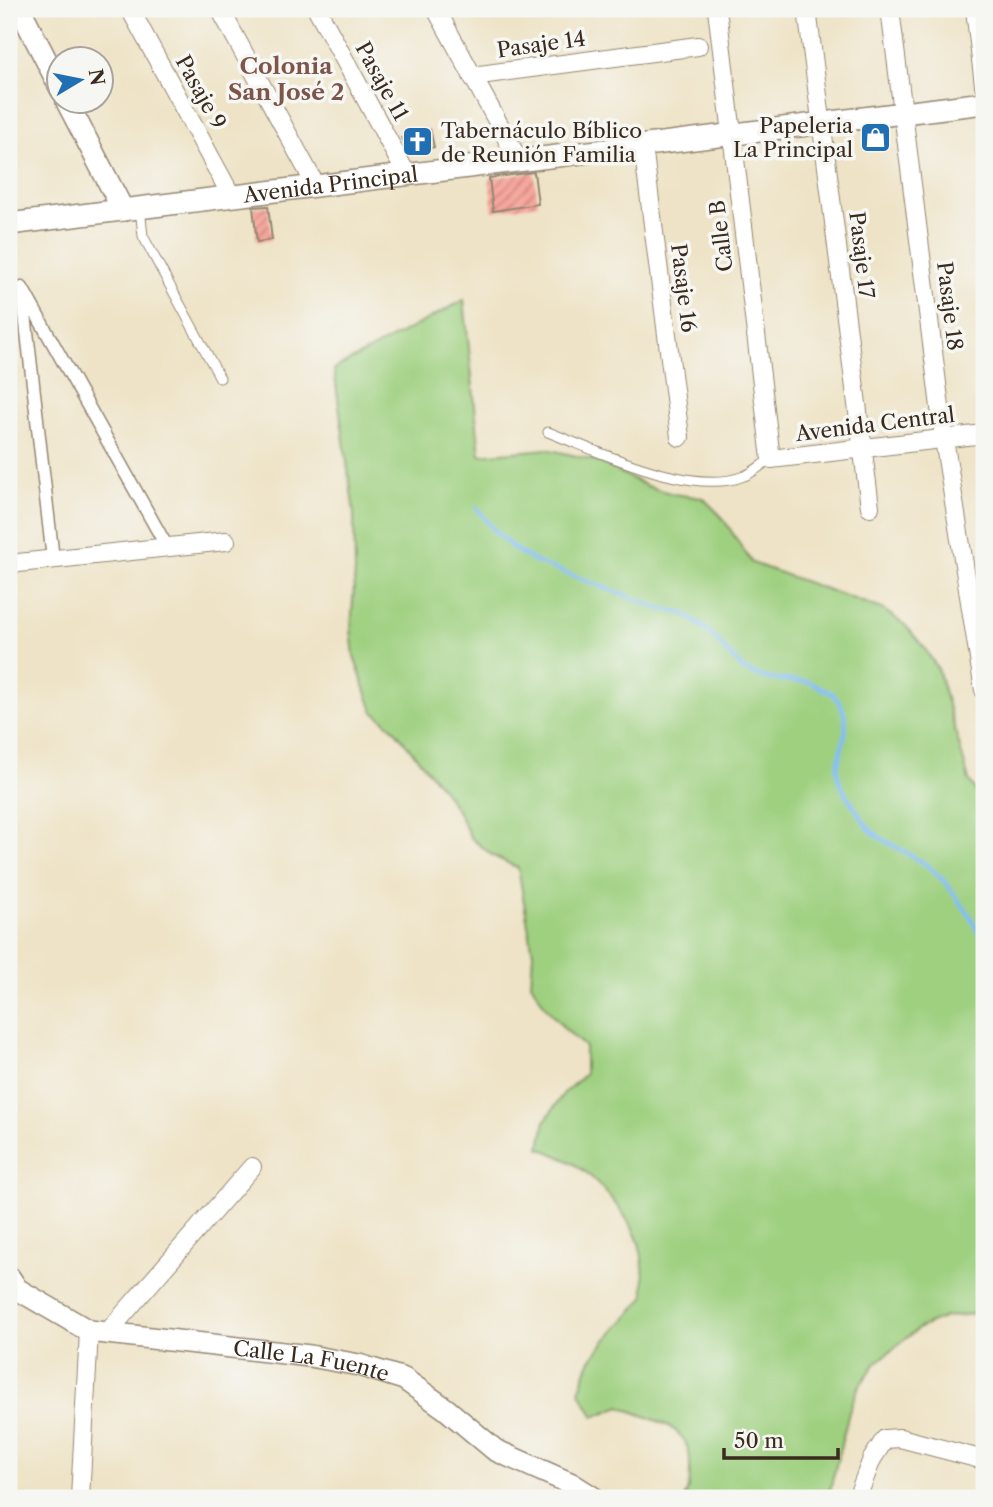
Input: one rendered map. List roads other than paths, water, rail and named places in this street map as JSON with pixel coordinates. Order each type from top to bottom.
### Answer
[{"type":"street","points":[[20,9],[46,60]]},
{"type":"street","name":"Pasaje 9","points":[[130,9],[232,197]]},
{"type":"street","points":[[220,9],[316,186]]},
{"type":"street","name":"Pasaje 11","points":[[317,9],[407,175]]},
{"type":"street","points":[[436,9],[519,161]]},
{"type":"street","name":"Calle B","points":[[718,9],[771,458]]},
{"type":"street","name":"Pasaje 17","points":[[807,9],[870,507]]},
{"type":"street","name":"Pasaje 18","points":[[890,9],[944,439],[984,691]]},
{"type":"street","points":[[975,9],[984,85]]},
{"type":"street","name":"Pasaje 14","points":[[472,76],[698,46]]},
{"type":"street","name":"Avenida Principal","points":[[9,225],[984,103]]},
{"type":"street","points":[[76,116],[132,209]]},
{"type":"street","name":"Pasaje 16","points":[[643,146],[680,437]]},
{"type":"street","points":[[53,559],[22,288],[167,547]]},
{"type":"street","name":"Avenida Central","points":[[771,458],[984,434]]},
{"type":"street","points":[[9,564],[226,541]]},
{"type":"street","points":[[80,1498],[98,1332],[252,1167]]},
{"type":"street","name":"Calle La Fuente","points":[[9,1277],[17,1289],[98,1332],[310,1356],[359,1365],[404,1378],[495,1450],[572,1483],[594,1498]]},
{"type":"street","points":[[857,1498],[872,1459],[885,1439],[900,1438],[984,1460]]},
{"type":"lane","points":[[132,209],[219,378]]},
{"type":"lane","points":[[548,432],[681,480],[714,481],[744,477],[771,458]]},
{"type":"waterway","points":[[477,508],[493,529],[514,549],[536,562],[659,608],[685,614],[708,631],[744,670],[769,679],[809,682],[833,694],[845,717],[846,729],[837,768],[845,793],[868,828],[927,865],[946,883],[970,916],[984,943]]},
{"type":"place","name":"Papeleria La Principal","points":[[876,137]]},
{"type":"place","name":"Tabernáculo Bíblico de Reunión Familia","points":[[418,142]]},
{"type":"district","name":"Colonia San José 2","points":[[286,79]]}]
